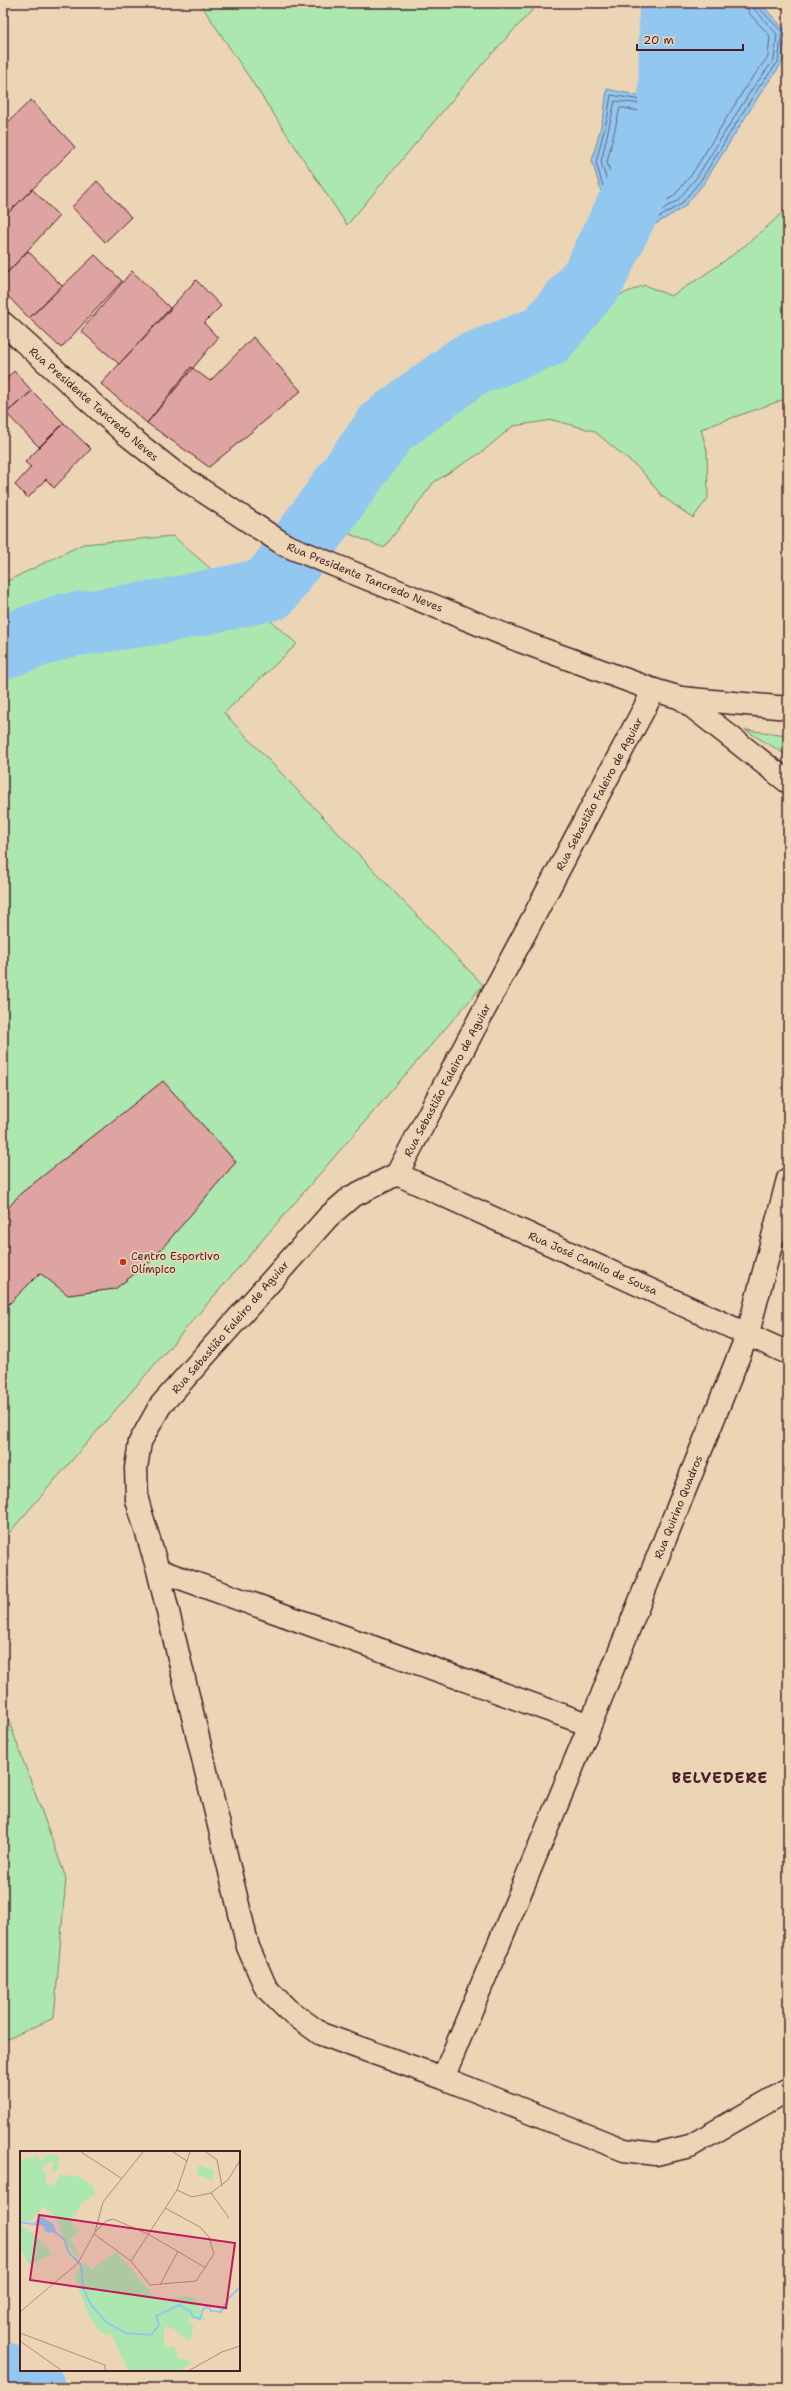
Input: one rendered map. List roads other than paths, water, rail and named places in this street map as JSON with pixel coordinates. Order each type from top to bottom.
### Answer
[{"type":"street","name":"Rua Presidente Tancredo Neves","points":[[3,323],[126,434],[174,472],[218,503],[285,545],[369,581],[520,641],[654,690],[681,698],[788,708]]},
{"type":"street","name":"Rua Sebastião Faleiro de Aguiar","points":[[654,690],[397,1174],[351,1197],[328,1217],[160,1406],[140,1442],[136,1468],[137,1500],[158,1570],[248,1947],[266,1988],[288,2010],[321,2034],[443,2078],[624,2150],[656,2154],[690,2146],[788,2090]]},
{"type":"street","points":[[681,698],[788,782]]},
{"type":"street","name":"Rua José Camilo de Sousa","points":[[397,1174],[788,1352]]},
{"type":"street","name":"Rua Quirino Quadros","points":[[443,2078],[590,1725],[748,1333],[788,1179]]},
{"type":"street","points":[[158,1570],[590,1725]]},
{"type":"water","points":[[661,3],[760,3],[786,31],[782,63],[760,94],[704,183],[684,207],[649,228],[631,227],[616,214],[601,191],[592,161],[604,114],[607,89],[640,96],[660,75],[671,46],[662,27]]},
{"type":"waterway","points":[[3,647],[64,626],[165,611],[270,589],[387,426],[468,366],[546,336],[594,277],[670,121],[671,3]]},
{"type":"waterway","points":[[3,2374],[22,2385],[33,2388]]},
{"type":"place","name":"Centro Esportivo Olímpico","points":[[123,1262]]},
{"type":"district","name":"BELVEDERE","points":[[720,1778]]}]
